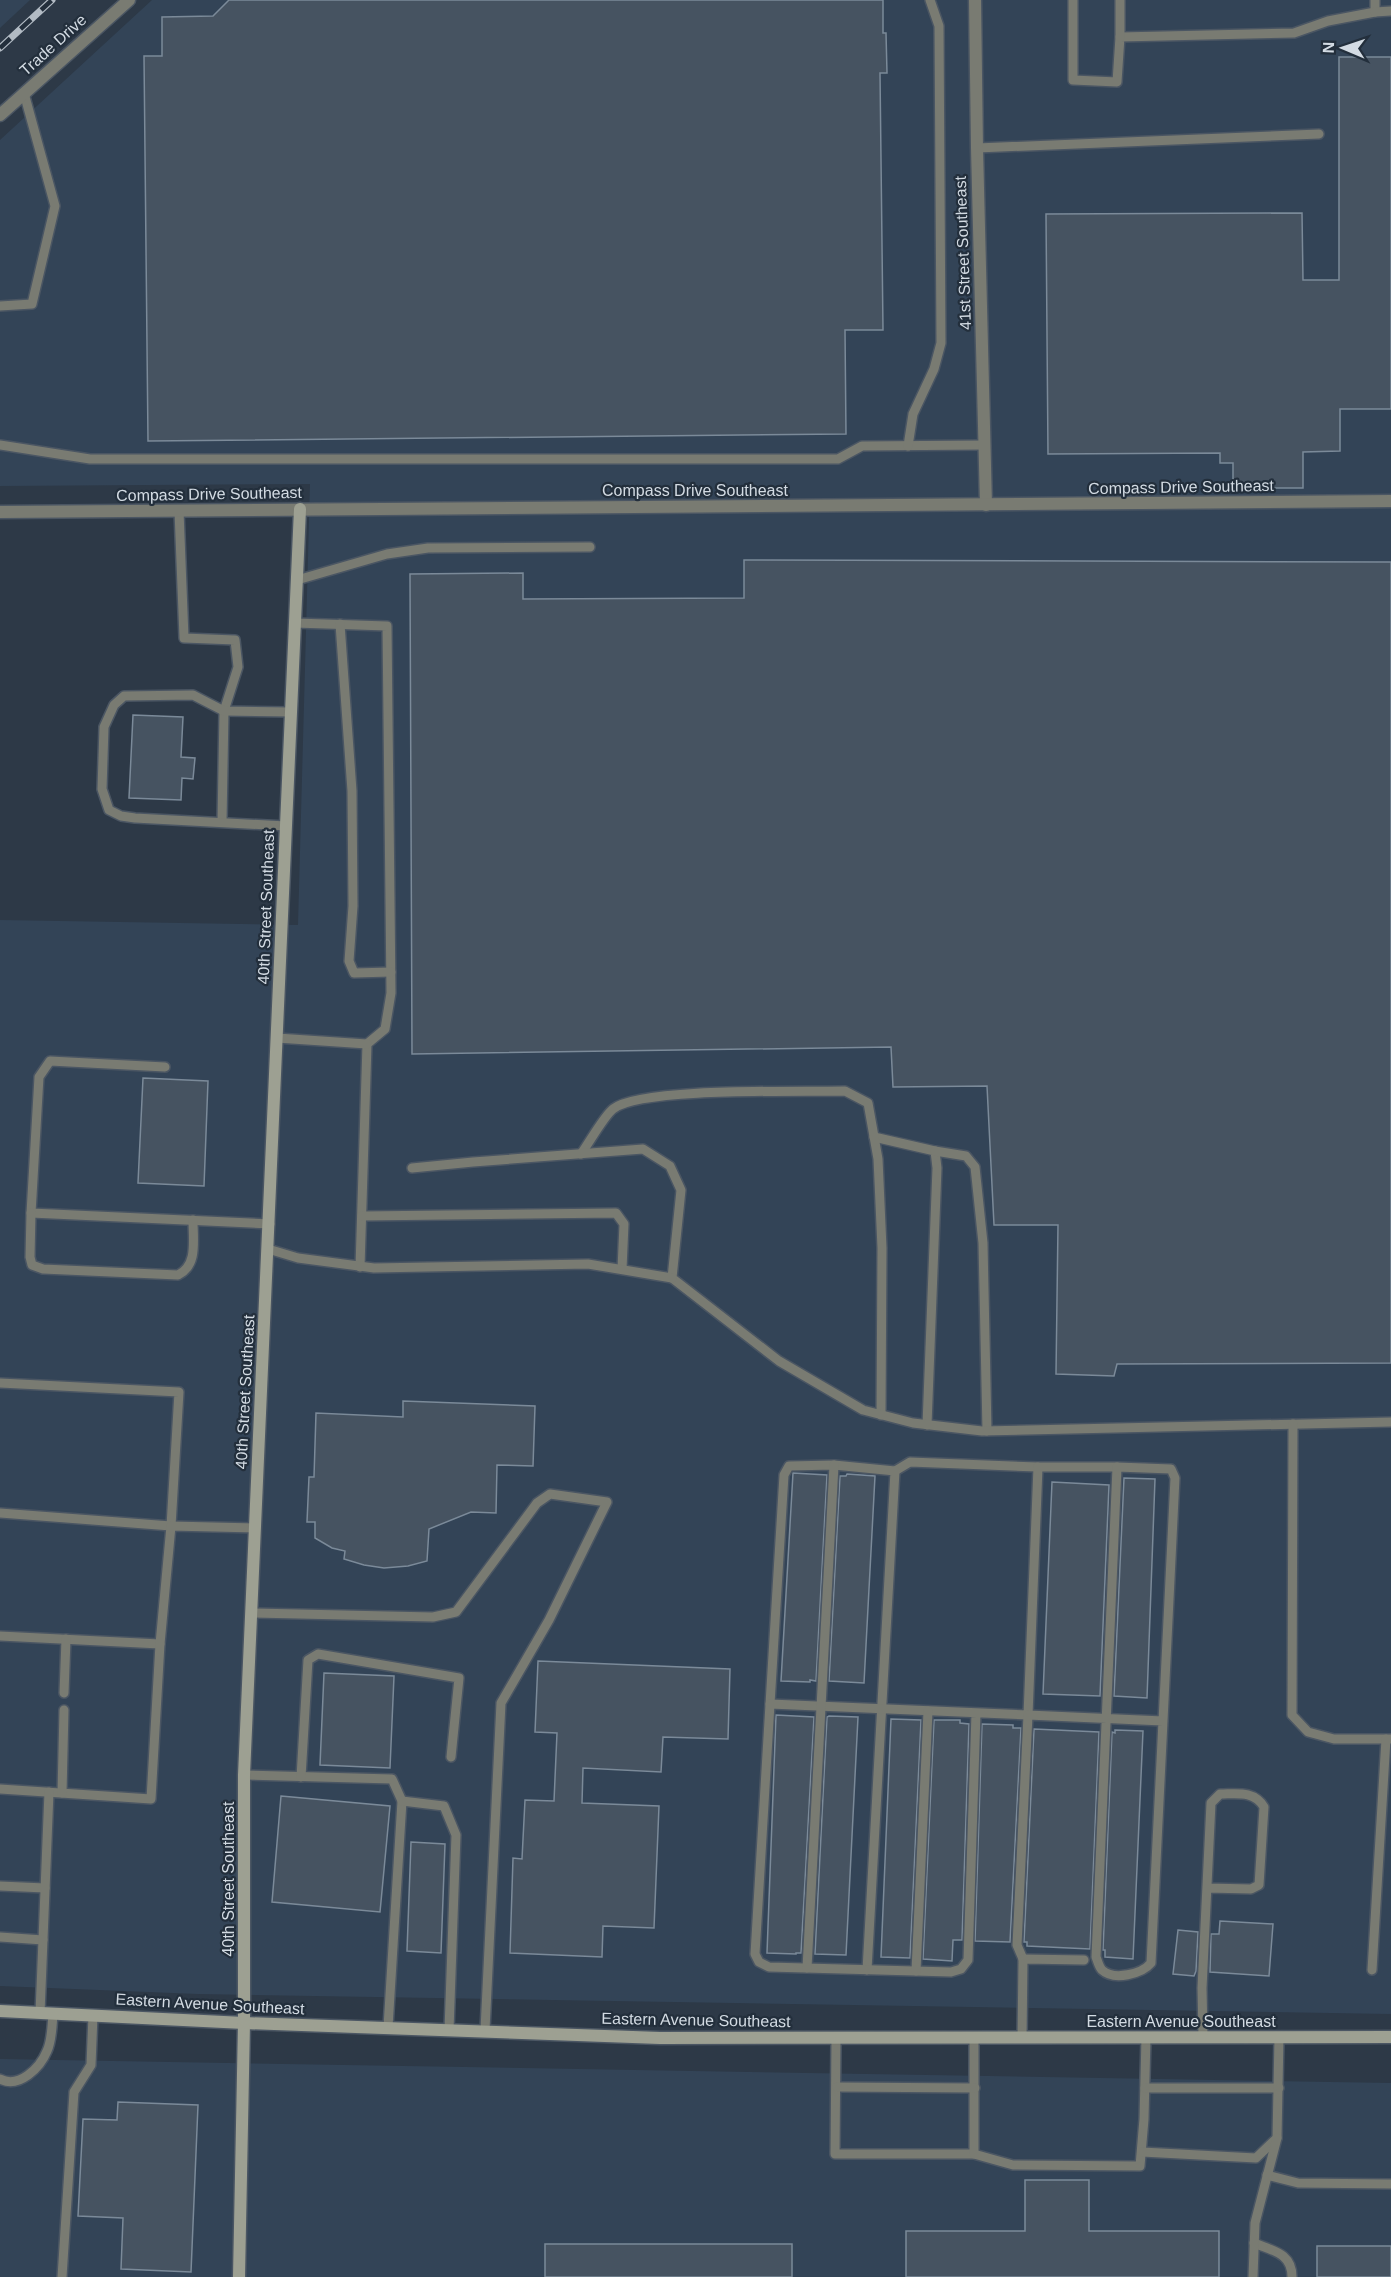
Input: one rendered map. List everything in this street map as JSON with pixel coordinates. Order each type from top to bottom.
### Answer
[{"type":"street","name":"Trade Drive","points":[[0,115],[129,0]]},
{"type":"street","name":"41st Street Southeast","points":[[975,0],[986,505]]},
{"type":"street","name":"Compass Drive Southeast","points":[[0,512],[1391,501]]},
{"type":"street","name":"40th Street Southeast","points":[[239,2277],[244,2023],[244,1775],[300,509]]},
{"type":"street","name":"Eastern Avenue Southeast","points":[[0,2011],[244,2023],[660,2038],[1391,2037]]},
{"type":"lane","points":[[908,446],[913,414],[934,369],[941,343],[939,26],[930,0]]},
{"type":"lane","points":[[1073,0],[1073,80],[1117,82],[1120,0]]},
{"type":"lane","points":[[1375,0],[1375,12]]},
{"type":"lane","points":[[1120,37],[1294,33],[1309,30],[1328,21],[1391,11]]},
{"type":"lane","points":[[0,306],[32,304],[55,206],[24,93]]},
{"type":"lane","points":[[977,148],[1319,134]]},
{"type":"lane","points":[[0,445],[90,459],[838,459],[862,446],[985,446]]},
{"type":"lane","points":[[179,511],[184,638],[235,640],[238,667],[224,711],[222,822]]},
{"type":"lane","points":[[297,580],[387,554],[428,548],[590,547]]},
{"type":"lane","points":[[277,1038],[367,1044],[385,1029],[391,993],[387,626],[295,623]]},
{"type":"lane","points":[[340,624],[352,791],[353,906],[349,961],[354,973],[391,972]]},
{"type":"lane","points":[[286,826],[121,816],[109,810],[102,789],[104,727],[114,705],[124,696],[193,695],[224,711],[291,712]]},
{"type":"lane","points":[[360,1267],[367,1044]]},
{"type":"lane","points":[[165,1067],[50,1061],[39,1077],[31,1213],[30,1257],[32,1265],[43,1269],[178,1275],[186,1271],[192,1261],[194,1220]]},
{"type":"lane","points":[[581,1154],[613,1109],[627,1103],[666,1095],[845,1091],[868,1103],[878,1159],[883,1286],[881,1415]]},
{"type":"lane","points":[[874,1137],[966,1156],[975,1167],[983,1243],[987,1431]]},
{"type":"lane","points":[[412,1168],[643,1149],[670,1166],[681,1190],[672,1278]]},
{"type":"lane","points":[[927,1425],[937,1167],[935,1151]]},
{"type":"lane","points":[[31,1213],[270,1224]]},
{"type":"lane","points":[[362,1216],[616,1213],[624,1224],[622,1269]]},
{"type":"lane","points":[[268,1249],[298,1258],[360,1267],[588,1264],[672,1278],[779,1361],[863,1410],[927,1425],[987,1431],[1391,1422]]},
{"type":"lane","points":[[0,1383],[179,1392],[151,1799],[0,1789]]},
{"type":"lane","points":[[1293,1424],[1292,1715],[1308,1732],[1334,1739],[1388,1739],[1372,1970]]},
{"type":"lane","points":[[976,1713],[968,1960],[962,1969],[951,1972],[769,1967],[759,1962],[755,1954],[784,1474],[789,1466],[834,1465],[895,1472],[910,1462],[1038,1467],[1117,1467],[1171,1469],[1175,1478],[1152,1963],[1146,1969],[1132,1975],[1108,1974],[1100,1969],[1096,1957],[1117,1467]]},
{"type":"lane","points":[[807,1968],[834,1465]]},
{"type":"lane","points":[[1022,2038],[1023,1959],[1017,1945],[1038,1467]]},
{"type":"lane","points":[[867,1970],[895,1472]]},
{"type":"lane","points":[[252,1613],[433,1617],[456,1612],[537,1503],[550,1494],[607,1502],[549,1620],[501,1702],[485,2030]]},
{"type":"lane","points":[[0,1513],[171,1526],[256,1528]]},
{"type":"lane","points":[[0,1636],[160,1644]]},
{"type":"lane","points":[[64,1693],[66,1639]]},
{"type":"lane","points":[[301,1777],[308,1660],[318,1654],[459,1678],[451,1757]]},
{"type":"lane","points":[[770,1704],[1163,1721]]},
{"type":"lane","points":[[62,1793],[64,1710]]},
{"type":"lane","points":[[916,1971],[928,1710]]},
{"type":"lane","points":[[244,1775],[392,1779],[402,1801],[388,2027]]},
{"type":"lane","points":[[40,2013],[49,1792]]},
{"type":"lane","points":[[1203,2036],[1202,1988],[1211,1803],[1220,1794],[1250,1794],[1256,1797],[1263,1807],[1259,1885],[1251,1889],[1207,1888]]},
{"type":"lane","points":[[402,1801],[444,1806],[456,1835],[449,2030]]},
{"type":"lane","points":[[0,1886],[45,1888]]},
{"type":"lane","points":[[0,1937],[43,1941]]},
{"type":"lane","points":[[1023,1959],[1084,1960]]},
{"type":"lane","points":[[1,2082],[19,2081],[36,2067],[48,2050],[53,2014]]},
{"type":"lane","points":[[62,2277],[74,2092],[92,2065],[93,2015]]},
{"type":"lane","points":[[836,2038],[836,2154],[974,2154],[1013,2165],[1140,2166],[1146,2037]]},
{"type":"lane","points":[[1254,2277],[1255,2223],[1277,2138],[1280,2037]]},
{"type":"lane","points":[[974,2038],[974,2154]]},
{"type":"lane","points":[[837,2087],[975,2088]]},
{"type":"lane","points":[[1145,2088],[1279,2088]]},
{"type":"lane","points":[[1142,2152],[1256,2158],[1277,2138]]},
{"type":"lane","points":[[1267,2175],[1298,2183],[1391,2184]]},
{"type":"lane","points":[[1254,2243],[1284,2256],[1292,2265],[1292,2277]]},
{"type":"shaded area","points":[[0,0],[30,0],[0,28]]},
{"type":"shaded area","points":[[152,0],[1391,0],[1391,2014],[198,1994],[0,1986],[0,920],[298,925],[310,484],[0,486],[0,140]]},
{"type":"shaded area","points":[[0,2059],[1391,2083],[1391,2277],[0,2277]]},
{"type":"building","points":[[229,0],[883,0],[883,33],[886,33],[887,73],[880,73],[883,330],[845,330],[846,434],[148,441],[144,56],[162,56],[162,17],[213,16]]},
{"type":"building","points":[[1339,57],[1391,57],[1391,409],[1340,409],[1340,451],[1303,452],[1303,488],[1233,488],[1233,463],[1220,463],[1220,453],[1048,454],[1046,214],[1302,213],[1303,280],[1339,280]]},
{"type":"building","points":[[744,560],[1391,562],[1391,1363],[1117,1364],[1114,1376],[1056,1374],[1058,1225],[994,1225],[987,1086],[893,1087],[891,1047],[412,1054],[410,574],[523,573],[523,599],[744,598]]},
{"type":"building","points":[[133,715],[183,717],[181,757],[195,758],[193,779],[182,778],[181,800],[129,798]]},
{"type":"building","points":[[143,1078],[208,1081],[204,1186],[138,1183]]},
{"type":"building","points":[[403,1401],[535,1406],[533,1466],[497,1465],[496,1513],[471,1512],[429,1529],[427,1561],[408,1566],[384,1568],[344,1559],[345,1551],[332,1548],[315,1538],[315,1522],[307,1522],[309,1477],[314,1477],[316,1413],[403,1417]]},
{"type":"building","points":[[793,1473],[827,1475],[816,1681],[810,1680],[810,1682],[781,1681]]},
{"type":"building","points":[[847,1474],[875,1476],[864,1683],[829,1681],[840,1476]]},
{"type":"building","points":[[1124,1478],[1155,1479],[1147,1698],[1114,1696]]},
{"type":"building","points":[[1052,1482],[1109,1485],[1100,1696],[1043,1694]]},
{"type":"building","points":[[538,1661],[730,1669],[728,1739],[663,1737],[661,1772],[583,1768],[582,1803],[659,1806],[654,1928],[603,1926],[602,1957],[510,1953],[513,1858],[522,1859],[525,1800],[554,1801],[557,1733],[535,1732]]},
{"type":"building","points":[[324,1673],[394,1676],[390,1768],[320,1765]]},
{"type":"building","points":[[776,1715],[814,1717],[801,1953],[796,1954],[767,1953]]},
{"type":"building","points":[[827,1717],[858,1717],[846,1955],[815,1954]]},
{"type":"building","points":[[891,1719],[921,1720],[910,1958],[881,1957]]},
{"type":"building","points":[[934,1720],[960,1720],[960,1723],[969,1724],[962,1940],[953,1940],[952,1961],[923,1959]]},
{"type":"building","points":[[982,1724],[1013,1725],[1013,1728],[1021,1728],[1010,1942],[975,1941]]},
{"type":"building","points":[[1034,1729],[1099,1732],[1090,1949],[1027,1946],[1027,1942],[1024,1942]]},
{"type":"building","points":[[1115,1730],[1143,1731],[1133,1959],[1105,1957],[1105,1950],[1103,1950],[1112,1732],[1115,1733]]},
{"type":"building","points":[[281,1796],[390,1806],[380,1912],[272,1902]]},
{"type":"building","points":[[411,1842],[445,1844],[441,1953],[407,1951]]},
{"type":"building","points":[[1220,1921],[1273,1924],[1269,1976],[1210,1972],[1211,1934],[1219,1934]]},
{"type":"building","points":[[1178,1930],[1198,1932],[1194,1976],[1173,1974]]},
{"type":"building","points":[[118,2102],[198,2105],[191,2272],[121,2269],[123,2218],[78,2216],[83,2119],[117,2120]]},
{"type":"building","points":[[1025,2180],[1089,2180],[1089,2231],[1219,2231],[1219,2277],[906,2277],[906,2231],[1025,2231]]},
{"type":"building","points":[[545,2244],[792,2244],[792,2277],[545,2277]]},
{"type":"building","points":[[1317,2246],[1391,2246],[1391,2277],[1317,2277]]},
{"type":"railway","points":[[0,48],[52,0]]}]
